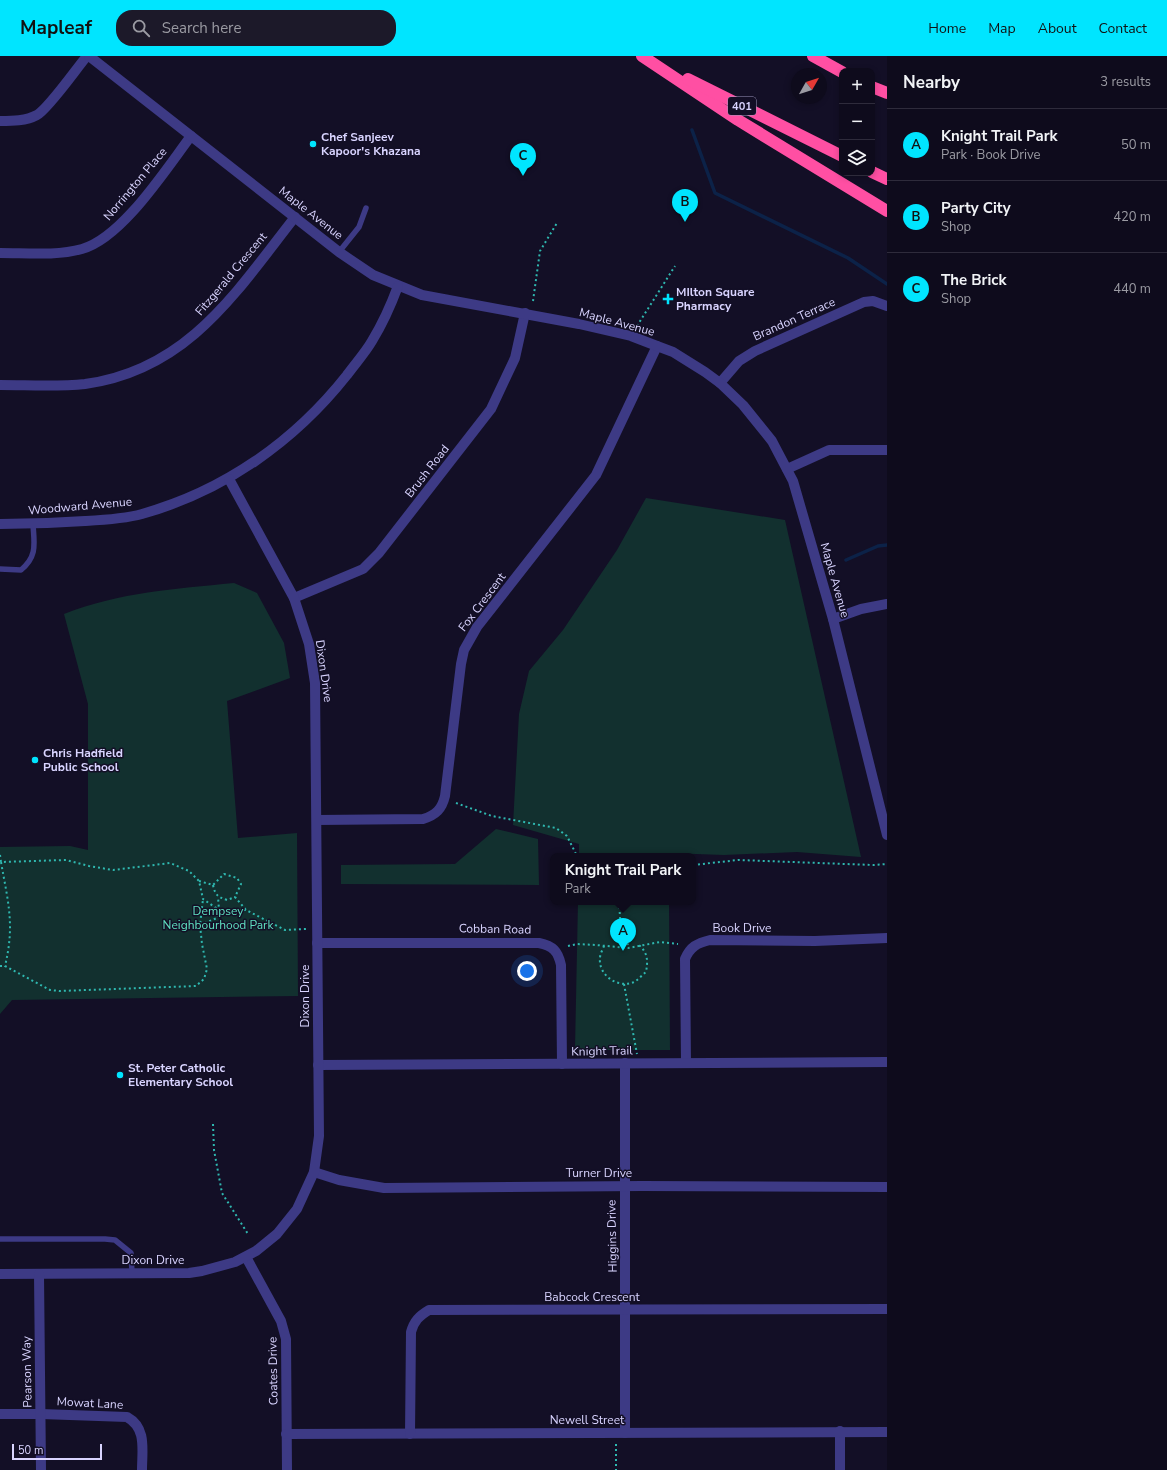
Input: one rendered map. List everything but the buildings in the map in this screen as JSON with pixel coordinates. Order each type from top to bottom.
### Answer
[{"type":"highway","name":"401","points":[[642,56],[839,154]]},
{"type":"highway","points":[[642,56],[738,120],[887,211]]},
{"type":"highway","points":[[813,56],[839,70]]},
{"type":"highway","points":[[875,87],[887,93]]},
{"type":"highway","points":[[875,173],[887,179]]},
{"type":"street","points":[[0,121],[17,121],[37,115],[46,108],[88,56]]},
{"type":"street","name":"Maple Avenue","points":[[88,56],[339,252],[367,272],[398,286],[424,295],[525,313],[621,334],[657,346],[690,362],[720,383],[758,423],[772,441],[787,469],[795,489],[833,619],[887,834]]},
{"type":"street","name":"Norrington Place","points":[[0,253],[65,252],[82,248],[102,240],[112,233],[129,215],[191,136]]},
{"type":"street","name":"Fitzgerald Crescent","points":[[0,385],[85,384],[132,372],[165,356],[192,338],[214,318],[295,217]]},
{"type":"street","name":"Woodward Avenue","points":[[0,524],[33,524],[114,519],[142,514],[190,496],[229,479],[282,442],[328,398],[371,343],[386,315],[398,286]]},
{"type":"street","name":"Brandon Terrace","points":[[720,383],[739,361],[755,350],[864,302],[873,301],[887,306]]},
{"type":"street","name":"Brush Road","points":[[294,598],[363,569],[379,553],[491,409],[515,358],[525,313]]},
{"type":"street","name":"Fox Crescent","points":[[317,820],[423,819],[436,814],[441,808],[445,796],[458,682],[464,650],[477,627],[596,475],[657,346]]},
{"type":"street","points":[[787,469],[829,450],[887,450]]},
{"type":"street","name":"Dixon Drive","points":[[0,1274],[202,1271],[223,1266],[246,1257],[277,1234],[291,1218],[303,1199],[314,1172],[318,1136],[315,683],[309,644],[294,598],[229,479]]},
{"type":"street","points":[[833,619],[861,609],[887,604]]},
{"type":"street","name":"Book Drive","points":[[686,1064],[685,959],[692,947],[700,942],[710,940],[815,941],[887,938]]},
{"type":"street","name":"Cobban Road","points":[[317,943],[439,942],[539,943],[548,945],[555,949],[559,956],[561,965],[562,1064]]},
{"type":"street","name":"Knight Trail","points":[[318,1065],[887,1062]]},
{"type":"street","name":"Higgins Drive","points":[[625,1063],[624,1186],[626,1433]]},
{"type":"street","name":"Turner Drive","points":[[314,1172],[339,1180],[384,1188],[887,1186]]},
{"type":"street","name":"Coates Drive","points":[[246,1257],[284,1328],[287,1350],[287,1470]]},
{"type":"street","name":"Pearson Way","points":[[39,1274],[41,1470]]},
{"type":"street","name":"Babcock Crescent","points":[[410,1434],[411,1332],[413,1323],[429,1310],[887,1309]]},
{"type":"street","name":"Mowat Lane","points":[[0,1414],[127,1417],[134,1421],[142,1432],[142,1470]]},
{"type":"street","points":[[840,1431],[840,1470]]},
{"type":"street","name":"Newell Street","points":[[286,1434],[887,1432]]},
{"type":"lane","points":[[339,252],[359,227],[366,208]]},
{"type":"lane","points":[[0,569],[21,570],[30,563],[34,554],[33,524]]},
{"type":"lane","points":[[0,1239],[115,1240],[131,1253],[132,1273]]},
{"type":"path","points":[[533,301],[540,251],[557,223]]},
{"type":"path","points":[[637,326],[675,266]]},
{"type":"path","points":[[456,803],[492,816],[556,828],[567,836],[576,853]]},
{"type":"path","points":[[0,856],[11,920],[10,944],[5,966]]},
{"type":"path","points":[[2,862],[66,860],[113,870],[170,863],[189,871],[199,881],[213,885]]},
{"type":"path","points":[[696,865],[738,860],[873,866],[887,864]]},
{"type":"path","points":[[213,885],[224,874],[237,878],[241,884],[235,897],[228,900],[218,897]]},
{"type":"path","points":[[0,966],[5,966],[50,990],[196,986],[204,979],[207,969],[200,925],[203,899],[199,881]]},
{"type":"path","points":[[200,925],[217,918],[219,910],[218,897],[214,892],[213,885]]},
{"type":"path","points":[[235,897],[246,910],[285,930],[307,929]]},
{"type":"path","points":[[203,899],[219,910],[246,910]]},
{"type":"path","points":[[619,905],[621,931],[628,934],[628,948]]},
{"type":"path","points":[[568,946],[577,944],[628,948],[660,942],[678,944]]},
{"type":"path","points":[[604,946],[600,958],[603,973],[613,981],[624,984],[634,982],[646,972],[648,959],[644,950],[639,945]]},
{"type":"path","points":[[624,984],[637,1055]]},
{"type":"path","points":[[213,1124],[214,1150],[222,1193],[248,1234]]},
{"type":"path","points":[[616,1443],[616,1470]]},
{"type":"green space","points":[[646,498],[785,520],[861,857],[797,852],[724,855],[696,853],[579,853],[579,844],[513,825],[519,714],[529,671],[563,630],[617,550]]},
{"type":"green space","name":"Dempsey Neighbourhood Park","points":[[234,583],[257,593],[284,643],[290,678],[227,701],[238,838],[297,833],[298,996],[12,1000],[0,1014],[0,847],[70,846],[88,850],[88,704],[64,614],[106,601],[148,592]]},
{"type":"green space","points":[[496,829],[538,839],[539,885],[341,884],[341,865],[455,864]]},
{"type":"green space","points":[[578,905],[669,905],[670,1050],[575,1049]]},
{"type":"waterway","points":[[692,130],[715,193],[848,258],[887,284]]},
{"type":"waterway","points":[[846,560],[878,546],[887,545]]},
{"type":"place","name":"Chef Sanjeev Kapoor's Khazana","points":[[313,144]]},
{"type":"place","name":"The Brick","points":[[523,176]]},
{"type":"place","name":"Party City","points":[[685,222]]},
{"type":"place","name":"MIlton Square Pharmacy","points":[[668,299]]},
{"type":"place","name":"Chris Hadfield Public School","points":[[35,760]]},
{"type":"place","name":"Knight Trail Park","points":[[623,951]]},
{"type":"place","name":"St. Peter Catholic Elementary School","points":[[120,1075]]}]
